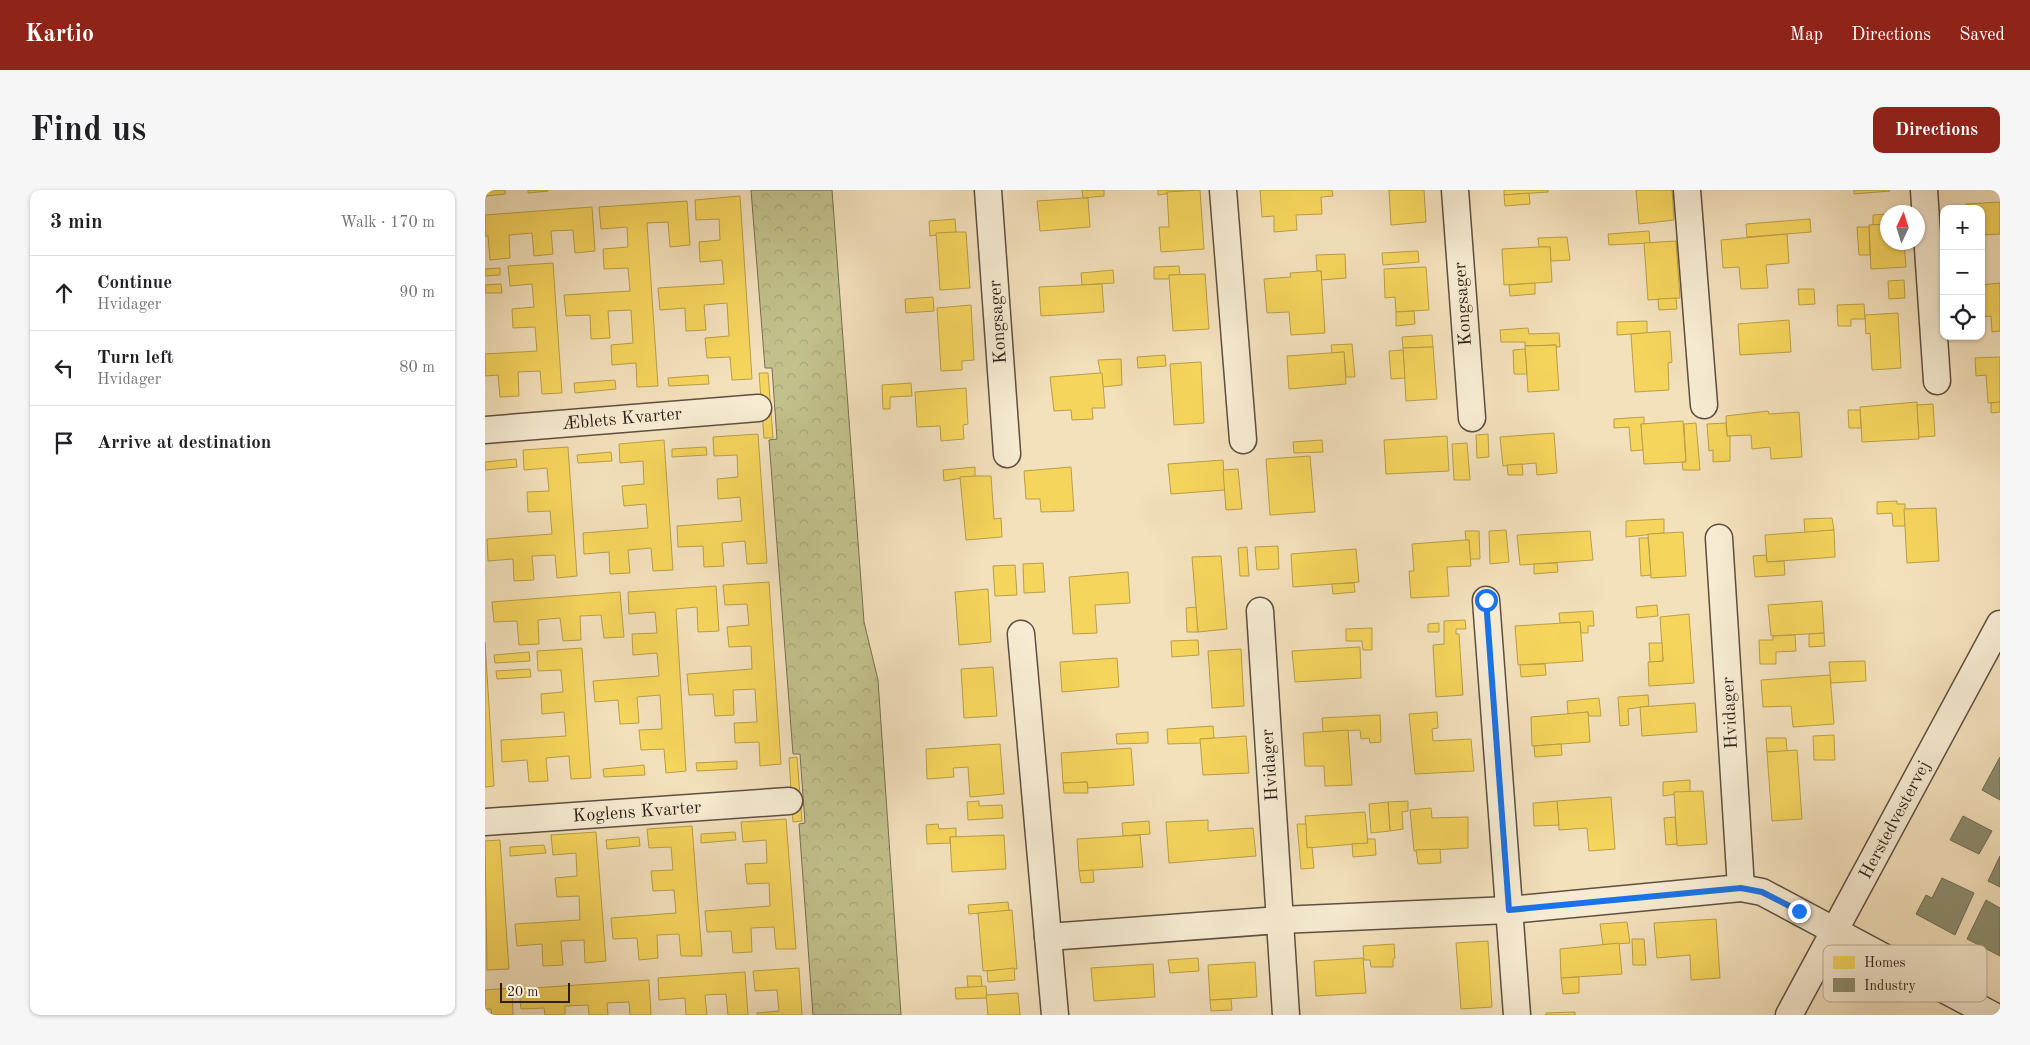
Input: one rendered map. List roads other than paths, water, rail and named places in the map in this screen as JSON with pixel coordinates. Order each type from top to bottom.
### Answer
[{"type":"street","name":"Kongsager","points":[[988,190],[1007,454]]},
{"type":"street","points":[[1223,190],[1243,440]]},
{"type":"street","name":"Kongsager","points":[[1455,190],[1472,418]]},
{"type":"street","points":[[1687,190],[1704,405]]},
{"type":"street","points":[[1924,190],[1937,381]]},
{"type":"street","name":"Æblets Kvarter","points":[[485,430],[759,408]]},
{"type":"street","name":"Hvidager","points":[[1719,538],[1741,888]]},
{"type":"street","points":[[1486,600],[1517,1015]]},
{"type":"street","name":"Hvidager","points":[[1259,611],[1285,1015]]},
{"type":"street","name":"Herstedvestervej","points":[[1827,945],[2000,624]]},
{"type":"street","points":[[1021,634],[1055,1015]]},
{"type":"street","name":"Koglens Kvarter","points":[[485,822],[789,801]]},
{"type":"street","points":[[1048,937],[1280,920],[1509,910],[1741,888],[1762,892],[1861,945]]},
{"type":"street","name":"Herstedvestervej","points":[[1789,1015],[1823,953]]},
{"type":"street","points":[[1968,1002],[1992,1015]]}]
